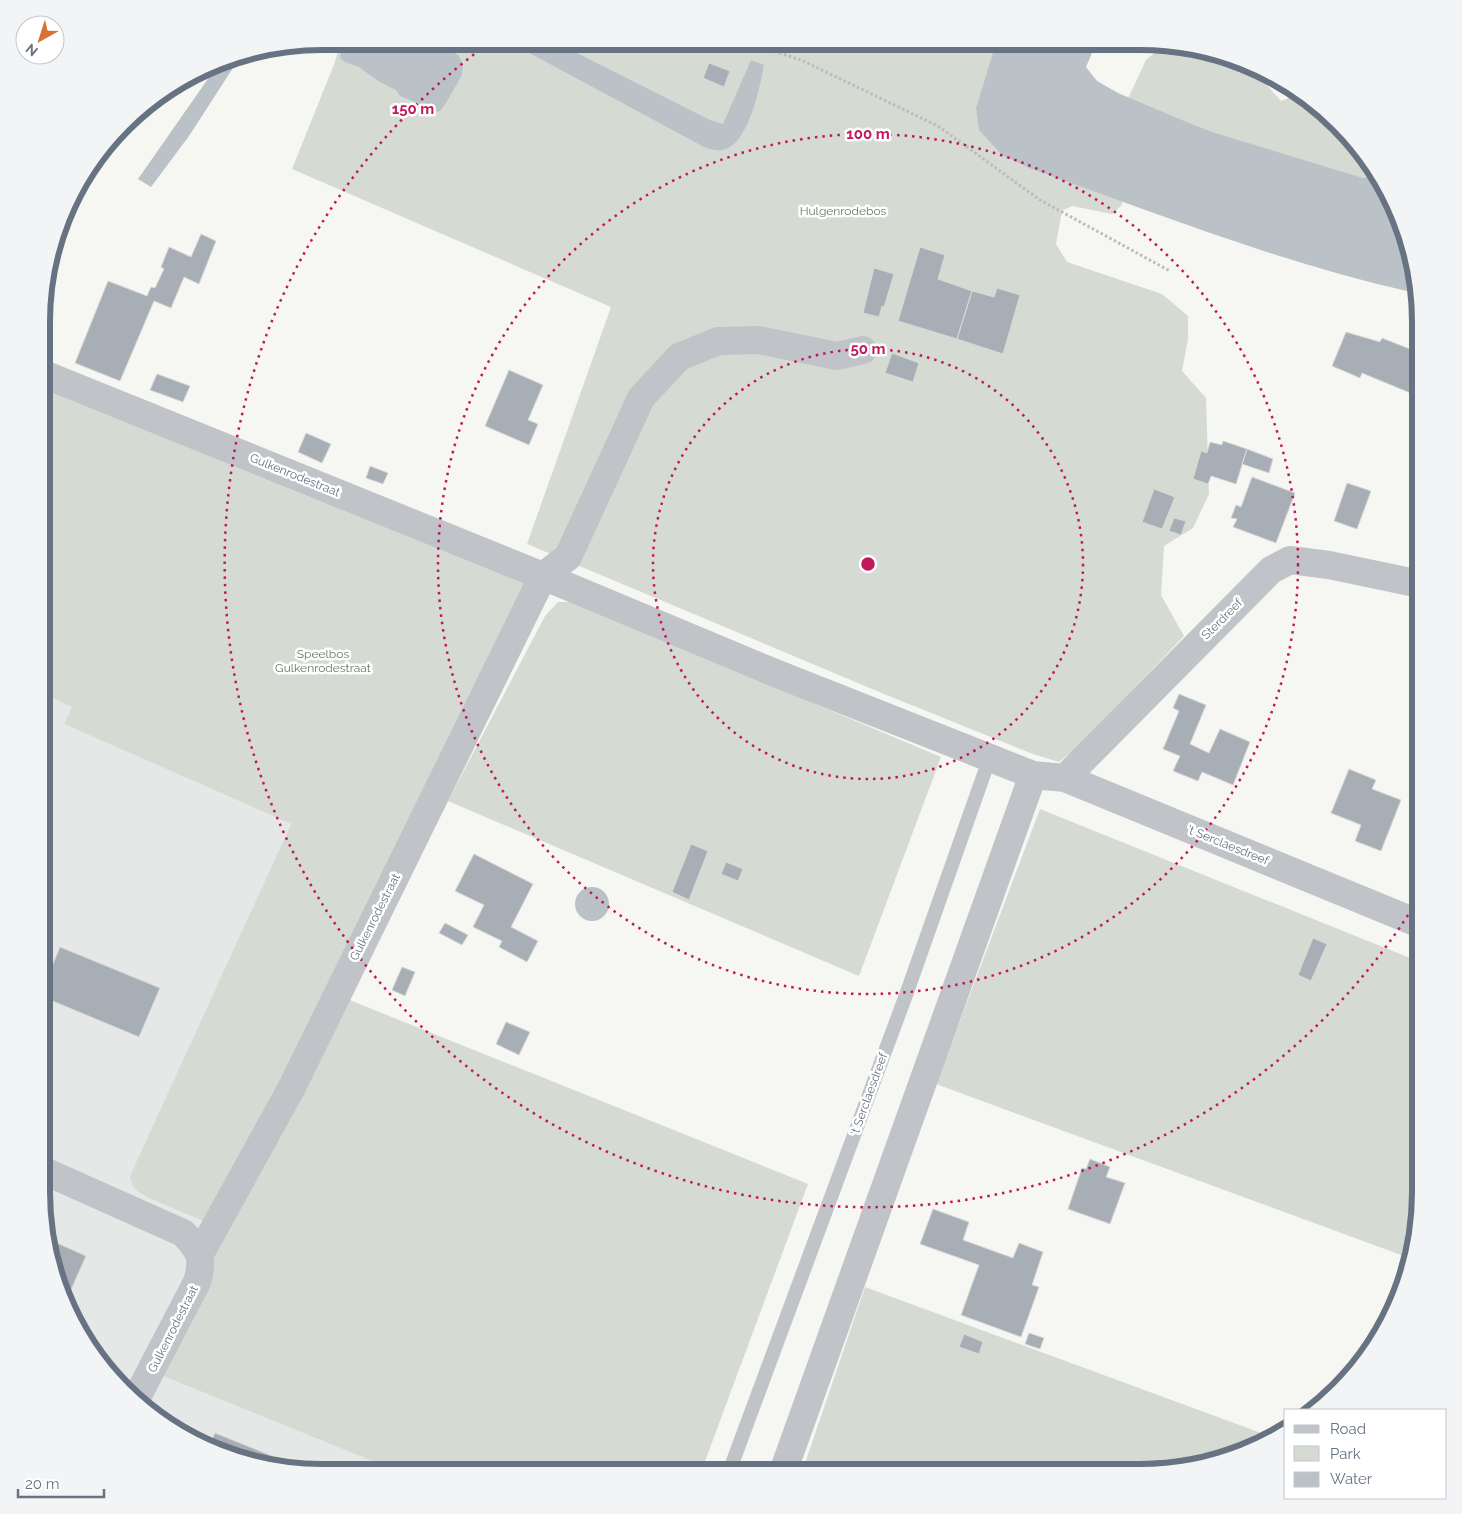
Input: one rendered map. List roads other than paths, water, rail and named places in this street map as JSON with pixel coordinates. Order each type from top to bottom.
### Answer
[{"type":"street","name":"Gulkenrodestraat","points":[[139,1393],[197,1282],[202,1267],[200,1254],[291,1089],[543,576],[568,557],[641,398],[679,357],[718,342],[758,340],[837,356],[863,350]]},
{"type":"street","name":"Gulkenrodestraat","points":[[50,377],[543,576]]},
{"type":"street","name":"Sterdreef","points":[[1065,778],[1271,570],[1290,560],[1329,564],[1412,582]]},
{"type":"street","points":[[543,576],[774,673],[990,757]]},
{"type":"street","name":"'t Serclaesdreef","points":[[990,757],[1033,775],[1065,778],[1412,921]]},
{"type":"street","points":[[785,1464],[1033,775]]},
{"type":"street","points":[[50,1174],[182,1233],[193,1243],[200,1254]]},
{"type":"lane","name":"'t Serclaesdreef","points":[[732,1464],[903,1004],[990,757]]},
{"type":"water","points":[[341,50],[450,50],[458,55],[463,64],[462,75],[440,111],[433,112],[400,96],[396,90],[378,81],[359,67],[340,58]]},
{"type":"water","points":[[524,50],[571,50],[710,120],[723,124],[751,60],[764,65],[752,114],[740,137],[732,146],[723,150],[704,147]]},
{"type":"water","points":[[994,50],[1093,50],[1086,67],[1097,81],[1118,93],[1215,133],[1363,178],[1371,178],[1384,202],[1398,235],[1410,289],[1407,291],[1311,266],[1170,219],[1029,168],[1002,155],[979,130],[976,108]]},
{"type":"water","points":[[236,64],[189,136],[151,187],[138,179],[211,74]]},
{"type":"water","points":[[592,887],[604,892],[609,904],[604,916],[592,921],[580,916],[575,904],[580,892]]},
{"type":"park label","name":"Hulgenrodebos","points":[[843,211]]},
{"type":"park label","name":"Speelbos Gulkenrodestraat","points":[[323,661]]}]
